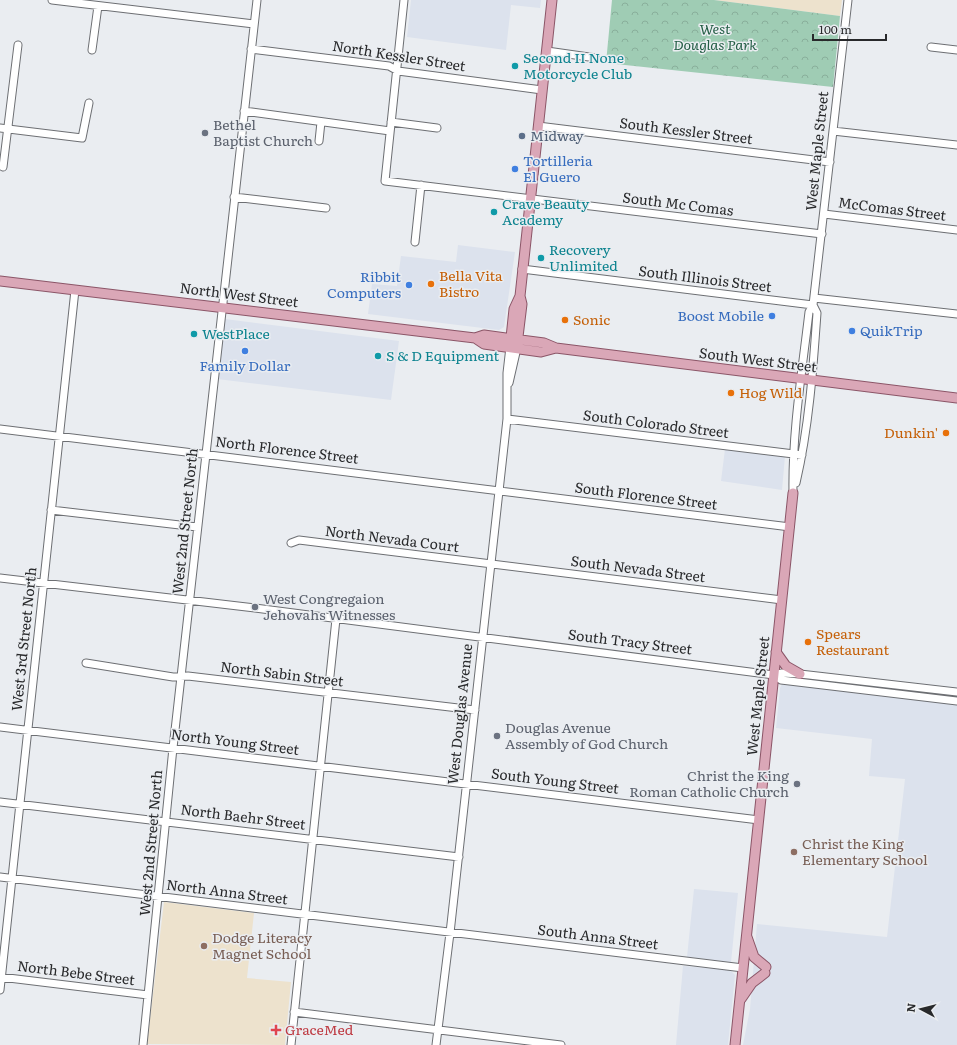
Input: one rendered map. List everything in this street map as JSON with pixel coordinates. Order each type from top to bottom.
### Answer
[{"type":"main road","name":"West Douglas Avenue","points":[[514,343],[514,309],[520,296],[552,0]]},
{"type":"main road","name":"North West Street","points":[[0,281],[475,338],[484,344],[514,343]]},
{"type":"main road","name":"South West Street","points":[[514,343],[541,352],[556,348],[801,380],[957,398]]},
{"type":"main road","name":"West Maple Street","points":[[735,1045],[793,493]]},
{"type":"main road","points":[[776,652],[786,666],[800,674]]},
{"type":"main road","points":[[740,1000],[752,983],[765,970],[754,957],[746,934]]},
{"type":"street","points":[[52,0],[254,24]]},
{"type":"street","name":"West 2nd Street North","points":[[143,1045],[165,821],[197,526],[257,0]]},
{"type":"street","points":[[244,112],[390,130],[404,0]]},
{"type":"street","name":"West Maple Street","points":[[793,493],[793,454],[801,380],[809,312],[814,301],[848,0]]},
{"type":"street","points":[[92,50],[98,6]]},
{"type":"street","points":[[3,167],[18,45]]},
{"type":"street","points":[[931,47],[957,50]]},
{"type":"street","name":"North Kessler Street","points":[[251,49],[388,66],[396,70],[542,90]]},
{"type":"street","points":[[547,51],[596,58]]},
{"type":"street","points":[[0,128],[82,138],[89,103]]},
{"type":"street","points":[[319,141],[321,122]]},
{"type":"street","points":[[391,122],[436,128]]},
{"type":"street","name":"South Kessler Street","points":[[538,126],[830,162]]},
{"type":"street","name":"South Mc Comas","points":[[390,130],[385,181],[822,234]]},
{"type":"street","points":[[833,131],[957,144]]},
{"type":"street","points":[[415,242],[421,185]]},
{"type":"street","points":[[234,197],[326,208]]},
{"type":"street","name":"McComas Street","points":[[824,214],[957,230]]},
{"type":"street","name":"South Illinois Street","points":[[522,269],[814,301],[957,314]]},
{"type":"street","name":"West 3rd Street North","points":[[0,990],[75,290]]},
{"type":"street","name":"West Maple Street","points":[[793,493],[802,455],[812,381],[817,313],[814,301]]},
{"type":"street","name":"West Douglas Avenue","points":[[436,1045],[467,784],[507,419],[507,373],[514,343]]},
{"type":"street","points":[[797,417],[807,418]]},
{"type":"street","name":"South Colorado Street","points":[[507,419],[802,455]]},
{"type":"street","name":"North Florence Street","points":[[0,429],[499,490]]},
{"type":"street","name":"South Florence Street","points":[[499,490],[790,527]]},
{"type":"street","points":[[51,510],[197,526]]},
{"type":"street","name":"North Nevada Court","points":[[291,543],[299,540],[490,564]]},
{"type":"street","name":"South Nevada Street","points":[[490,564],[782,600]]},
{"type":"street","name":"South Tracy Street","points":[[0,578],[189,600],[774,675],[800,674],[957,692]]},
{"type":"street","points":[[291,1045],[336,619]]},
{"type":"street","name":"North Sabin Street","points":[[86,663],[173,677],[181,676],[328,692],[474,710]]},
{"type":"street","name":"South Tracy Street","points":[[774,675],[781,680],[957,702]]},
{"type":"street","name":"North Young Street","points":[[0,727],[467,784]]},
{"type":"street","name":"South Young Street","points":[[467,784],[758,820]]},
{"type":"street","name":"North Baehr Street","points":[[0,802],[458,858]]},
{"type":"street","name":"North Anna Street","points":[[0,878],[158,896],[450,933]]},
{"type":"street","name":"South Anna Street","points":[[450,933],[743,968]]},
{"type":"street","name":"North Bebe Street","points":[[1,977],[148,995]]},
{"type":"street","points":[[294,1012],[561,1045]]},
{"type":"shaded area","points":[[411,0],[541,0],[540,8],[511,5],[506,50],[407,37]]},
{"type":"shaded area","points":[[714,0],[842,0],[840,16]]},
{"type":"shaded area","points":[[458,245],[515,252],[504,327],[499,330],[368,314],[372,284],[397,286],[401,256],[456,262]]},
{"type":"shaded area","points":[[225,319],[399,341],[391,400],[217,379]]},
{"type":"shaded area","points":[[725,449],[785,456],[782,490],[721,481]]},
{"type":"shaded area","points":[[787,682],[957,704],[957,1045],[743,1045],[750,1009],[757,924],[887,937],[905,779],[869,776],[872,739],[776,728],[780,688],[782,684]]},
{"type":"shaded area","points":[[694,889],[738,893],[731,962],[687,957]]},
{"type":"shaded area","name":"Dodge Literacy Magnet School","points":[[164,902],[254,913],[247,978],[291,982],[285,1045],[147,1044]]},
{"type":"shaded area","points":[[683,966],[730,970],[735,975],[728,1045],[676,1045]]},
{"type":"green space","name":"West Douglas Park","points":[[612,0],[714,0],[840,16],[833,87],[606,63]]},
{"type":"place","name":"Second II None Motorcycle Club","points":[[515,66]]},
{"type":"place","name":"Bethel Baptist Church","points":[[205,133]]},
{"type":"place","name":"Midway","points":[[522,136]]},
{"type":"place","name":"Tortilleria El Guero","points":[[515,169]]},
{"type":"place","name":"Crave Beauty Academy","points":[[494,212]]},
{"type":"place","name":"Recovery Unlimited","points":[[541,258]]},
{"type":"place","name":"Bella Vita Bistro","points":[[431,284]]},
{"type":"place","name":"Ribbit Computers","points":[[409,285]]},
{"type":"place","name":"Boost Mobile","points":[[772,316]]},
{"type":"place","name":"Sonic","points":[[565,320]]},
{"type":"place","name":"QuikTrip","points":[[852,331]]},
{"type":"place","name":"WestPlace","points":[[194,334]]},
{"type":"place","name":"Family Dollar","points":[[245,351]]},
{"type":"place","name":"S & D Equipment","points":[[378,356]]},
{"type":"place","name":"Hog Wild","points":[[731,393]]},
{"type":"place","name":"Dunkin'","points":[[946,433]]},
{"type":"place","name":"West Congregaion Jehovahs Witnesses","points":[[255,607]]},
{"type":"place","name":"Spears Restaurant","points":[[808,642]]},
{"type":"place","name":"Douglas Avenue Assembly of God Church","points":[[497,736]]},
{"type":"place","name":"Christ the King Roman Catholic Church","points":[[797,784]]},
{"type":"place","name":"Christ the King Elementary School","points":[[794,852]]},
{"type":"place","name":"Dodge Literacy Magnet School","points":[[204,946]]},
{"type":"place","name":"GraceMed","points":[[276,1030]]}]
